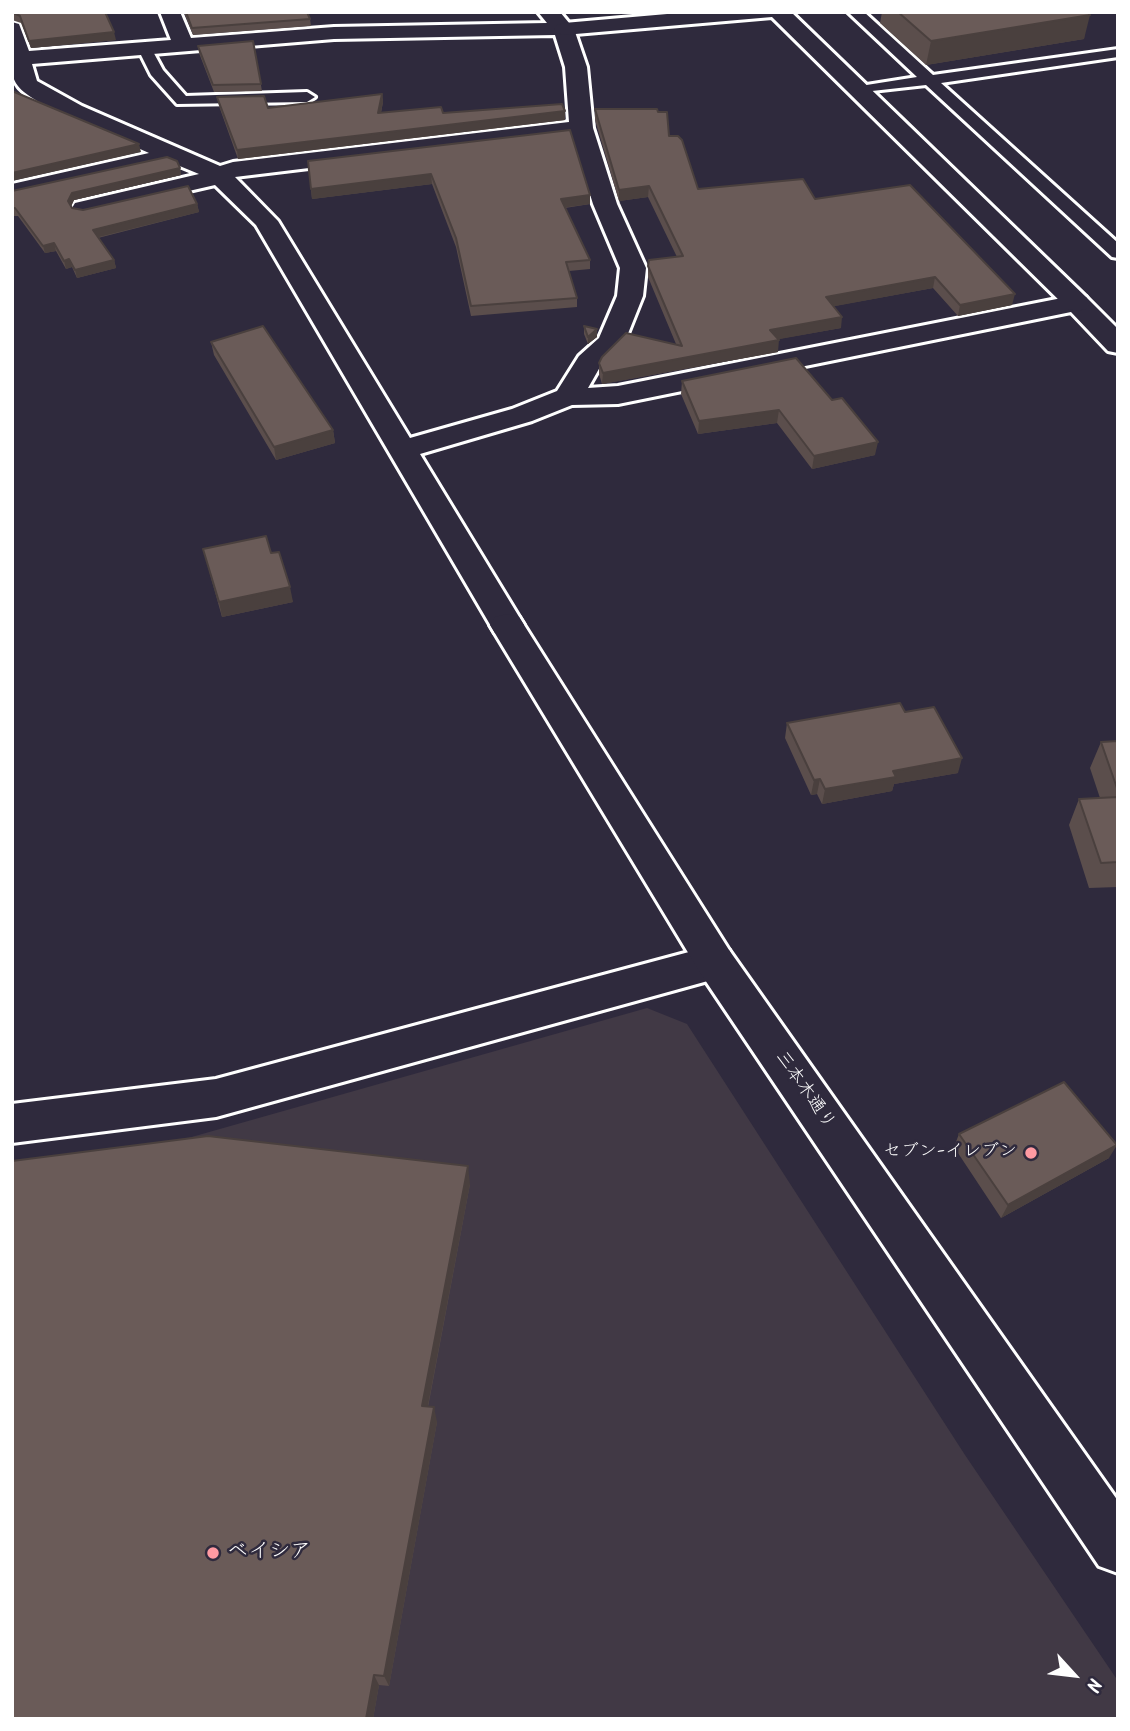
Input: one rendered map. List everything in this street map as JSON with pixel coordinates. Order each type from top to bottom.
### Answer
[{"type":"street","points":[[170,12],[184,46]]},
{"type":"street","points":[[323,12],[334,33]]},
{"type":"street","points":[[15,59],[334,33],[767,12]]},
{"type":"street","points":[[779,12],[1118,345]]},
{"type":"street","points":[[556,21],[576,66],[581,128],[605,204],[634,268],[630,296],[611,341],[589,362],[568,397]]},
{"type":"street","points":[[12,28],[20,89],[218,174]]},
{"type":"street","points":[[84,208],[203,181],[233,169],[581,128]]},
{"type":"street","points":[[12,191],[174,154]]},
{"type":"street","name":"三本木通り","points":[[218,174],[266,222],[507,625],[715,962],[1118,1547]]},
{"type":"street","points":[[403,449],[522,415],[568,397],[618,396],[1077,303]]},
{"type":"street","points":[[12,1124],[216,1098],[715,962]]},
{"type":"lane","points":[[855,12],[1118,253]]},
{"type":"lane","points":[[145,49],[156,72],[182,101],[307,97]]},
{"type":"lane","points":[[859,90],[1118,53]]},
{"type":"lane","points":[[1098,235],[1118,231]]},
{"type":"shaded area","points":[[647,1008],[687,1024],[965,1455],[1118,1681],[1118,1719],[12,1719],[181,1140]]},
{"type":"building","points":[[12,12],[105,12],[114,32],[29,41],[20,16]]},
{"type":"building","points":[[186,12],[307,12],[310,19],[192,28]]},
{"type":"building","points":[[898,12],[1087,12],[1090,15],[931,41]]},
{"type":"building","points":[[253,41],[261,84],[213,85],[198,46]]},
{"type":"building","points":[[12,91],[139,144],[12,173]]},
{"type":"building","points":[[382,94],[378,113],[441,107],[443,113],[562,104],[565,111],[237,150],[217,97],[264,96],[268,108]]},
{"type":"building","points":[[595,109],[657,109],[658,112],[667,112],[669,136],[678,136],[682,140],[698,189],[803,179],[815,199],[910,185],[1015,294],[960,305],[935,277],[826,297],[842,317],[770,330],[779,340],[603,373],[599,363],[602,357],[626,333],[682,346],[648,266],[649,260],[683,256],[649,186],[619,190]]},
{"type":"building","points":[[570,130],[590,195],[561,199],[590,260],[566,262],[577,298],[471,306],[456,238],[431,174],[311,189],[308,161]]},
{"type":"building","points":[[167,157],[177,161],[180,168],[72,193],[68,201],[72,208],[83,210],[188,186],[197,204],[93,230],[114,260],[75,270],[69,259],[64,261],[54,243],[43,246],[15,208],[12,208],[12,191]]},
{"type":"building","points":[[263,326],[333,430],[274,447],[211,342]]},
{"type":"building","points":[[584,326],[597,329],[588,337]]},
{"type":"building","points":[[796,358],[832,400],[842,398],[878,442],[814,456],[779,410],[699,421],[682,381]]},
{"type":"building","points":[[266,536],[271,553],[279,552],[290,587],[219,602],[203,549]]},
{"type":"building","points":[[900,703],[905,712],[934,707],[962,758],[893,771],[896,777],[825,789],[820,779],[814,780],[787,723]]},
{"type":"building","points":[[1118,741],[1118,791],[1101,742]]},
{"type":"building","points":[[1118,797],[1118,862],[1101,863],[1079,799]]},
{"type":"building","name":"セブン-イレブン","points":[[1064,1082],[1117,1145],[1008,1205],[959,1134]]},
{"type":"building","name":"ベイシア","points":[[208,1136],[468,1166],[422,1406],[434,1407],[384,1676],[374,1675],[366,1719],[12,1719],[12,1161]]},
{"type":"place","name":"セブン-イレブン","points":[[1031,1153]]},
{"type":"place","name":"ベイシア","points":[[213,1553]]}]
